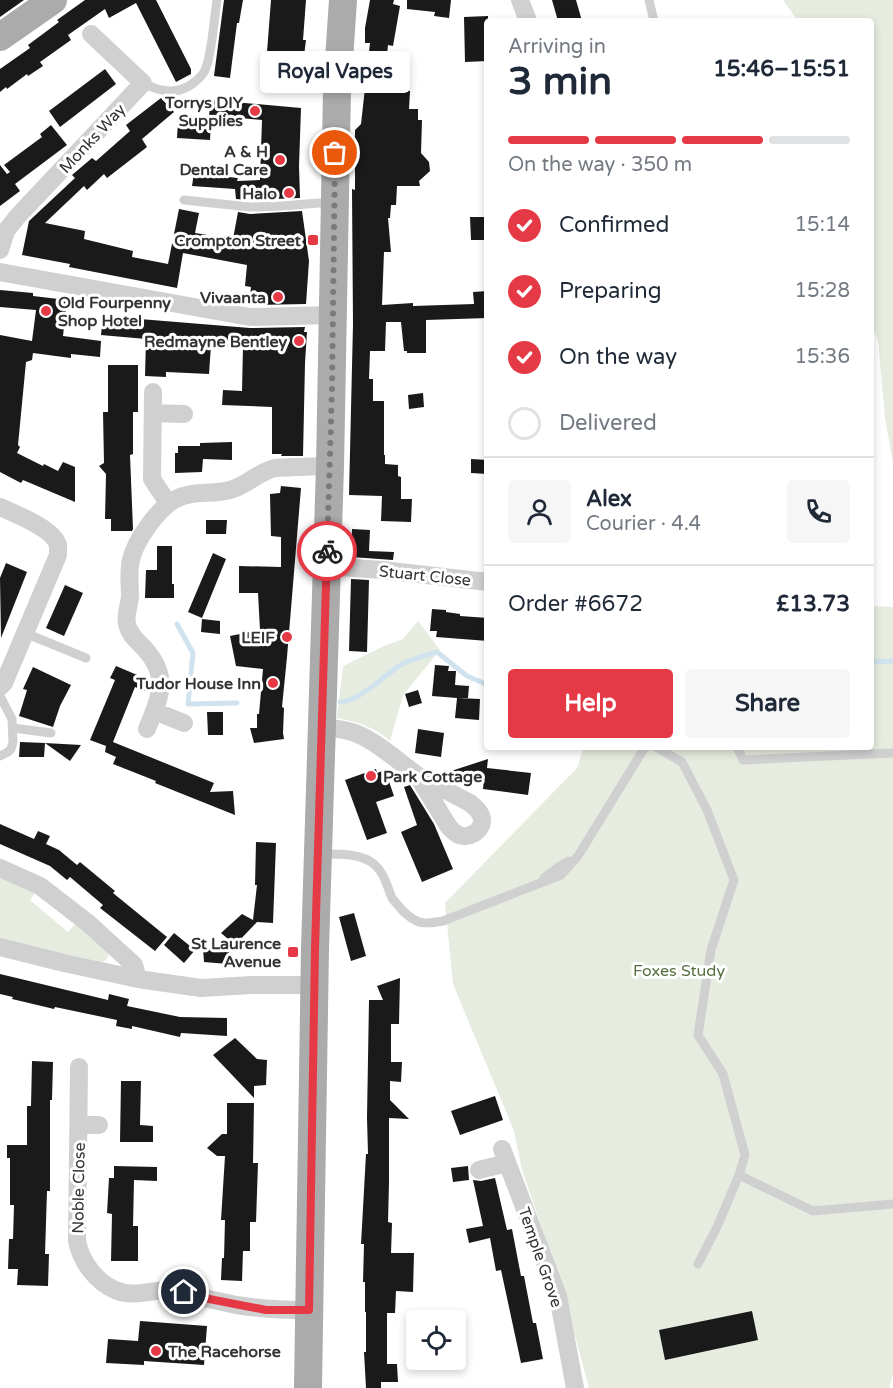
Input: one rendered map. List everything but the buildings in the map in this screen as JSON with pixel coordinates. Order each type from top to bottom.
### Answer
[{"type":"main road","points":[[0,37],[53,0]]},
{"type":"main road","points":[[308,1388],[315,986],[330,466],[337,75],[344,0]]},
{"type":"street","points":[[520,0],[527,18]]},
{"type":"street","points":[[91,34],[143,83]]},
{"type":"street","name":"Monks Way","points":[[0,250],[6,231],[17,217],[143,83]]},
{"type":"street","points":[[0,272],[250,317],[332,315]]},
{"type":"street","points":[[153,392],[152,479],[168,503]]},
{"type":"street","points":[[153,413],[184,414]]},
{"type":"street","points":[[147,729],[162,687],[154,661],[136,640],[127,624],[131,560],[136,545],[156,516],[168,503],[183,496],[229,490],[275,468],[330,466]]},
{"type":"street","points":[[0,507],[39,526],[54,538],[58,546],[58,555],[0,687]]},
{"type":"street","name":"Stuart Close","points":[[326,566],[484,582]]},
{"type":"street","points":[[154,711],[184,723]]},
{"type":"street","points":[[322,727],[356,733],[417,775]]},
{"type":"street","points":[[0,868],[40,886],[88,923],[134,966],[138,979]]},
{"type":"street","points":[[0,947],[138,979],[201,988],[252,985],[315,986]]},
{"type":"street","name":"Noble Close","points":[[79,1067],[77,1241],[79,1252],[85,1263],[103,1283],[129,1294],[170,1290],[266,1310],[309,1310]]},
{"type":"street","name":"Noble Close","points":[[79,1125],[99,1125]]},
{"type":"street","name":"Temple Grove","points":[[479,1170],[505,1156],[558,1296],[575,1388]]},
{"type":"lane","points":[[143,83],[156,89],[175,92],[189,86],[204,73],[210,51],[217,0]]},
{"type":"lane","points":[[649,0],[653,18]]},
{"type":"lane","points":[[184,200],[250,207],[334,202]]},
{"type":"lane","points":[[25,633],[86,658]]},
{"type":"lane","points":[[0,696],[12,719],[13,728],[11,749],[0,756]]},
{"type":"lane","points":[[13,728],[51,733]]},
{"type":"lane","points":[[318,854],[351,855],[372,862],[383,873],[394,901],[410,918],[429,924],[443,921],[561,875],[578,856],[643,750]]},
{"type":"lane","points":[[661,750],[682,762],[707,810],[734,880],[711,950],[698,1035],[723,1074],[745,1155],[717,1227],[698,1264]]},
{"type":"lane","points":[[738,750],[743,760],[893,753]]},
{"type":"lane","points":[[739,1174],[813,1211],[893,1204]]},
{"type":"green space","points":[[783,0],[893,0],[893,463],[885,418],[878,340],[874,331],[874,18],[796,18]]},
{"type":"green space","name":"Foxes Study","points":[[874,606],[893,607],[893,1375],[889,1388],[589,1388],[559,1277],[522,1170],[514,1131],[453,984],[445,903],[577,768],[583,750],[874,750]]},
{"type":"green space","points":[[418,621],[440,650],[403,695],[390,741],[365,726],[337,718],[343,666],[403,639]]},
{"type":"green space","points":[[0,872],[37,891],[30,900],[68,932],[76,923],[109,954],[107,959],[102,962],[0,940]]},
{"type":"waterway","points":[[177,624],[193,653],[188,704],[237,703]]},
{"type":"waterway","points":[[340,702],[356,697],[405,663],[437,652],[467,676],[484,683]]},
{"type":"waterway","points":[[874,662],[893,661]]},
{"type":"way so far","points":[[327,551],[335,153]]},
{"type":"place","name":"Torrys DIY Supplies","points":[[255,111]]},
{"type":"place","name":"Royal Vapes","points":[[335,153]]},
{"type":"place","name":"A & H Dental Care","points":[[280,160]]},
{"type":"place","name":"Halo","points":[[289,193]]},
{"type":"place","name":"Crompton Street","points":[[313,240]]},
{"type":"place","name":"Vivaanta","points":[[278,297]]},
{"type":"place","name":"Old Fourpenny Shop Hotel","points":[[46,311]]},
{"type":"place","name":"Redmayne Bentley","points":[[299,341]]},
{"type":"place","name":"LEIF","points":[[287,637]]},
{"type":"place","name":"Tudor House Inn","points":[[273,683]]},
{"type":"place","name":"Park Cottage","points":[[371,776]]},
{"type":"place","name":"St Laurence Avenue","points":[[293,952]]},
{"type":"place","name":"The Racehorse","points":[[156,1351]]},
{"type":"route","points":[[184,1292],[266,1310],[309,1310],[315,949],[327,551]]}]
